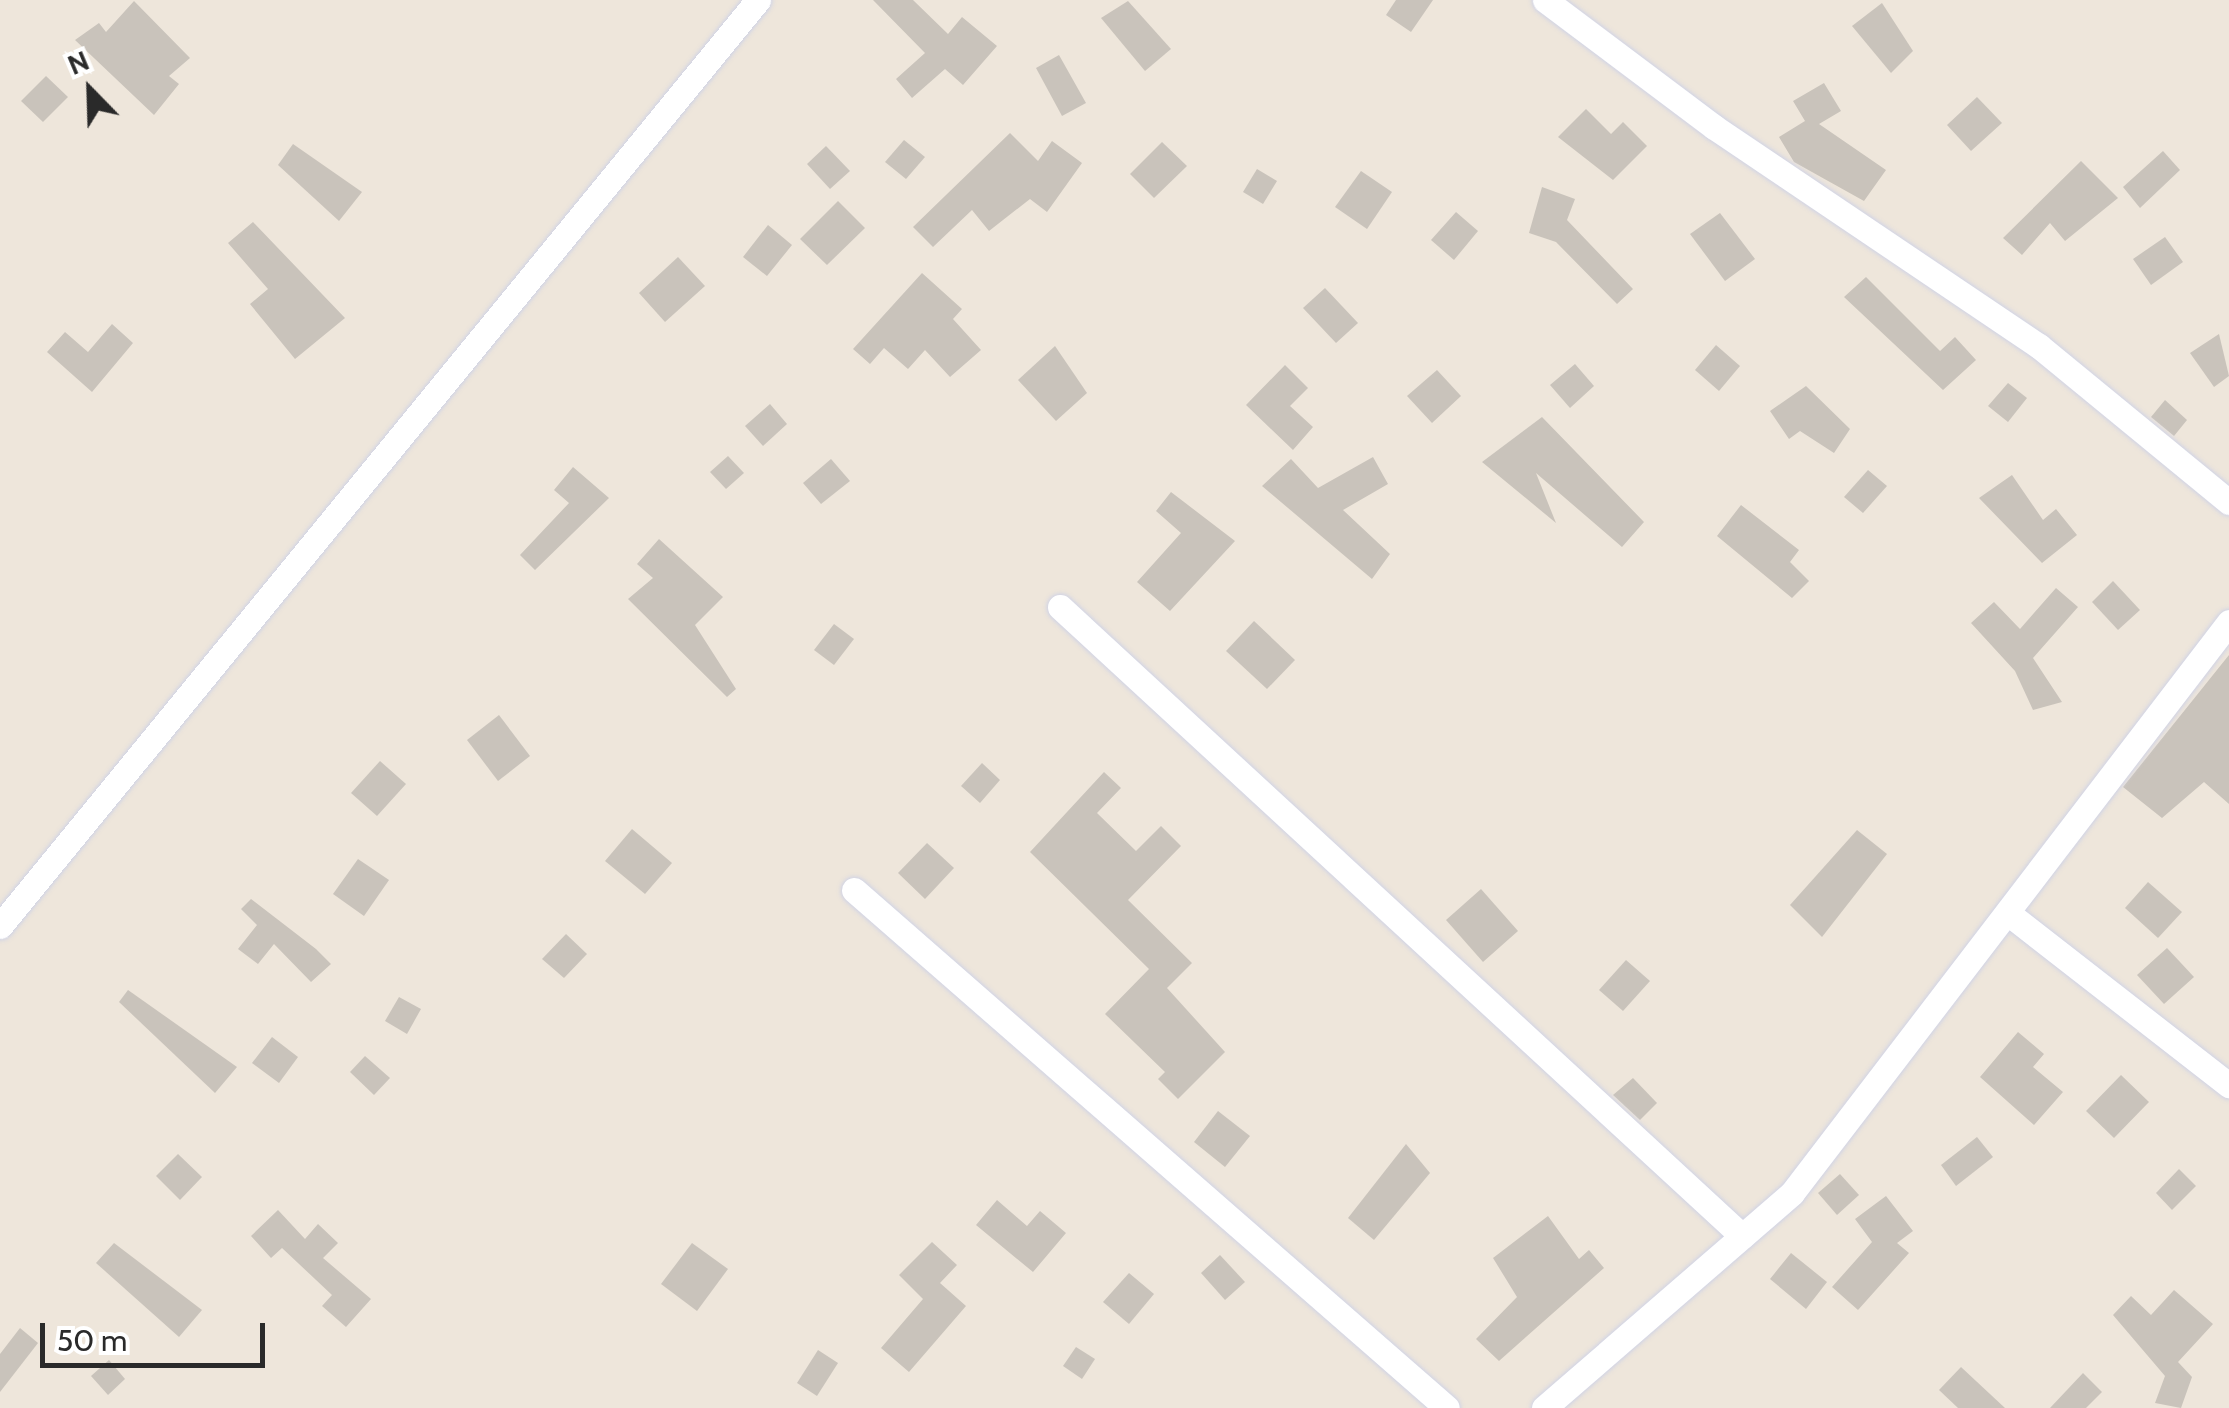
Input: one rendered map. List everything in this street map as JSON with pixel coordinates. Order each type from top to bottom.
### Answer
[{"type":"street","points":[[0,926],[758,0]]},
{"type":"street","points":[[1545,0],[1714,127],[2039,346],[2229,502]]},
{"type":"street","points":[[1060,606],[1742,1236]]},
{"type":"street","points":[[1544,1408],[1792,1193],[2229,622]]},
{"type":"street","points":[[854,890],[1447,1408]]},
{"type":"street","points":[[2009,914],[2229,1085]]},
{"type":"building","points":[[873,0],[913,0],[948,34],[962,17],[997,46],[963,85],[945,69],[912,98],[896,79],[925,53]]},
{"type":"building","points":[[1396,0],[1433,0],[1411,32],[1386,15]]},
{"type":"building","points":[[134,1],[190,58],[169,76],[179,84],[154,115],[75,40],[99,23],[106,32]]},
{"type":"building","points":[[1128,1],[1171,49],[1145,71],[1101,18]]},
{"type":"building","points":[[1882,3],[1913,51],[1891,73],[1852,26]]},
{"type":"building","points":[[1059,55],[1086,103],[1062,116],[1036,68]]},
{"type":"building","points":[[46,76],[68,97],[43,122],[21,101]]},
{"type":"building","points":[[1824,83],[1841,111],[1819,124],[1886,170],[1864,201],[1794,162],[1779,137],[1805,121],[1793,101]]},
{"type":"building","points":[[1977,97],[2002,123],[1971,151],[1947,125]]},
{"type":"building","points":[[1586,109],[1611,134],[1623,122],[1647,146],[1613,180],[1558,137]]},
{"type":"building","points":[[1010,133],[1038,161],[1052,141],[1082,163],[1047,212],[1030,199],[989,231],[972,210],[933,247],[913,227]]},
{"type":"building","points":[[904,140],[925,157],[906,179],[885,162]]},
{"type":"building","points":[[1162,142],[1187,166],[1154,198],[1130,174]]},
{"type":"building","points":[[293,144],[362,192],[339,221],[278,165]]},
{"type":"building","points":[[826,146],[850,171],[830,189],[807,164]]},
{"type":"building","points":[[2163,151],[2180,170],[2140,208],[2123,187]]},
{"type":"building","points":[[2081,161],[2118,198],[2065,241],[2050,223],[2022,255],[2003,238]]},
{"type":"building","points":[[1257,169],[1277,181],[1263,204],[1243,192]]},
{"type":"building","points":[[1361,171],[1392,192],[1367,229],[1335,207]]},
{"type":"building","points":[[1542,187],[1575,199],[1567,220],[1633,289],[1617,304],[1556,242],[1529,233]]},
{"type":"building","points":[[838,201],[865,228],[827,265],[800,239]]},
{"type":"building","points":[[1456,212],[1478,231],[1454,260],[1431,240]]},
{"type":"building","points":[[1720,213],[1755,259],[1725,281],[1690,234]]},
{"type":"building","points":[[253,222],[345,318],[295,359],[250,304],[268,289],[228,243]]},
{"type":"building","points":[[768,225],[792,245],[767,276],[743,257]]},
{"type":"building","points":[[2165,237],[2183,262],[2151,285],[2133,259]]},
{"type":"building","points":[[678,257],[705,286],[665,322],[639,293]]},
{"type":"building","points":[[922,273],[962,309],[953,319],[981,350],[950,377],[925,350],[908,369],[884,348],[870,364],[853,349]]},
{"type":"building","points":[[1866,277],[1940,351],[1955,337],[1976,360],[1943,390],[1844,297]]},
{"type":"building","points":[[1325,288],[1358,323],[1336,343],[1303,308]]},
{"type":"building","points":[[112,324],[133,343],[92,392],[47,352],[65,332],[88,352]]},
{"type":"building","points":[[2219,334],[2229,376],[2214,387],[2190,353]]},
{"type":"building","points":[[1716,345],[1740,366],[1719,391],[1695,370]]},
{"type":"building","points":[[1055,346],[1087,393],[1056,421],[1018,380]]},
{"type":"building","points":[[1575,364],[1594,386],[1570,408],[1550,385]]},
{"type":"building","points":[[1285,365],[1308,388],[1290,406],[1313,427],[1293,450],[1246,405]]},
{"type":"building","points":[[1437,370],[1461,396],[1432,423],[1407,396]]},
{"type":"building","points":[[2008,383],[2027,398],[2008,422],[1988,406]]},
{"type":"building","points":[[1806,386],[1850,429],[1834,453],[1800,431],[1789,439],[1770,411]]},
{"type":"building","points":[[2165,400],[2187,420],[2174,436],[2151,417]]},
{"type":"building","points":[[770,404],[787,424],[763,446],[745,426]]},
{"type":"building","points":[[1542,417],[1644,522],[1622,547],[1536,473],[1556,523],[1482,462]]},
{"type":"building","points":[[728,456],[744,473],[726,489],[710,472]]},
{"type":"building","points":[[1373,457],[1388,484],[1343,510],[1390,554],[1372,579],[1262,486],[1291,459],[1318,488]]},
{"type":"building","points":[[831,459],[850,481],[821,504],[803,483]]},
{"type":"building","points":[[573,467],[609,498],[535,570],[520,555],[569,503],[554,490]]},
{"type":"building","points":[[1868,470],[1887,486],[1863,513],[1844,497]]},
{"type":"building","points":[[2012,475],[2043,520],[2056,509],[2077,535],[2042,563],[1979,498]]},
{"type":"building","points":[[1171,492],[1235,541],[1170,611],[1137,582],[1181,533],[1156,511]]},
{"type":"building","points":[[1741,505],[1799,550],[1790,562],[1809,581],[1792,598],[1717,536]]},
{"type":"building","points":[[659,539],[723,597],[695,625],[736,689],[727,697],[628,599],[653,578],[637,564]]},
{"type":"building","points":[[2113,581],[2140,610],[2118,630],[2092,602]]},
{"type":"building","points":[[2056,588],[2078,607],[2033,658],[2062,702],[2033,710],[2015,671],[1971,623],[1994,602],[2020,629]]},
{"type":"building","points":[[1254,621],[1295,660],[1267,689],[1226,651]]},
{"type":"building","points":[[834,624],[854,639],[834,665],[814,650]]},
{"type":"building","points":[[2229,655],[2229,804],[2204,782],[2162,818],[2123,787]]},
{"type":"building","points":[[499,715],[530,756],[498,781],[467,740]]},
{"type":"building","points":[[380,761],[406,784],[377,816],[351,793]]},
{"type":"building","points":[[982,763],[1000,780],[980,803],[961,786]]},
{"type":"building","points":[[1104,772],[1121,788],[1097,813],[1136,851],[1161,826],[1181,846],[1128,900],[1192,963],[1167,988],[1225,1052],[1178,1099],[1158,1079],[1165,1072],[1105,1014],[1149,969],[1030,852]]},
{"type":"building","points":[[632,829],[672,863],[645,894],[605,861]]},
{"type":"building","points":[[1857,830],[1887,854],[1822,937],[1790,905]]},
{"type":"building","points":[[927,843],[954,868],[925,899],[898,873]]},
{"type":"building","points":[[358,859],[389,880],[364,916],[333,894]]},
{"type":"building","points":[[2148,882],[2182,912],[2158,938],[2125,908]]},
{"type":"building","points":[[1481,889],[1518,931],[1483,962],[1446,920]]},
{"type":"building","points":[[251,899],[331,964],[311,982],[274,944],[258,964],[238,949],[257,925],[241,909]]},
{"type":"building","points":[[566,934],[587,954],[564,978],[542,959]]},
{"type":"building","points":[[2167,948],[2194,977],[2164,1004],[2137,975]]},
{"type":"building","points":[[1626,960],[1650,981],[1623,1011],[1599,990]]},
{"type":"building","points":[[128,990],[237,1067],[215,1093],[119,1002]]},
{"type":"building","points":[[399,997],[421,1009],[407,1034],[385,1021]]},
{"type":"building","points":[[2018,1032],[2044,1054],[2033,1067],[2063,1092],[2034,1125],[1980,1077]]},
{"type":"building","points":[[272,1037],[298,1057],[279,1083],[252,1063]]},
{"type":"building","points":[[365,1056],[390,1078],[374,1095],[350,1072]]},
{"type":"building","points":[[2121,1075],[2149,1102],[2114,1138],[2086,1111]]},
{"type":"building","points":[[1633,1078],[1657,1103],[1640,1120],[1613,1095]]},
{"type":"building","points":[[1218,1111],[1250,1136],[1225,1167],[1194,1142]]},
{"type":"building","points":[[1977,1137],[1993,1157],[1956,1186],[1941,1165]]},
{"type":"building","points":[[1406,1144],[1430,1173],[1374,1240],[1348,1218]]},
{"type":"building","points":[[178,1154],[202,1177],[180,1200],[156,1176]]},
{"type":"building","points":[[2179,1169],[2196,1186],[2172,1210],[2156,1193]]},
{"type":"building","points":[[1840,1174],[1859,1195],[1837,1215],[1818,1193]]},
{"type":"building","points":[[1886,1196],[1913,1231],[1897,1243],[1909,1253],[1858,1310],[1832,1287],[1872,1242],[1855,1219]]},
{"type":"building","points":[[997,1200],[1027,1226],[1040,1211],[1066,1233],[1033,1272],[976,1225]]},
{"type":"building","points":[[278,1210],[305,1239],[318,1224],[338,1243],[323,1258],[371,1299],[346,1327],[322,1306],[332,1295],[282,1248],[271,1258],[251,1236]]},
{"type":"building","points":[[1548,1216],[1579,1259],[1589,1250],[1604,1268],[1499,1361],[1476,1339],[1517,1297],[1493,1258]]},
{"type":"building","points":[[932,1242],[957,1265],[940,1283],[966,1306],[909,1372],[881,1348],[923,1299],[899,1275]]},
{"type":"building","points":[[114,1243],[202,1310],[179,1337],[96,1263]]},
{"type":"building","points":[[692,1243],[728,1269],[697,1311],[661,1284]]},
{"type":"building","points":[[1791,1253],[1827,1282],[1806,1309],[1770,1279]]},
{"type":"building","points":[[1220,1255],[1245,1282],[1225,1300],[1201,1273]]},
{"type":"building","points":[[1129,1273],[1154,1294],[1129,1324],[1103,1302]]},
{"type":"building","points":[[2174,1290],[2213,1324],[2178,1362],[2192,1377],[2181,1408],[2155,1403],[2165,1376],[2113,1315],[2131,1296],[2151,1315]]},
{"type":"building","points":[[20,1328],[38,1343],[0,1392],[0,1354]]},
{"type":"building","points":[[1076,1347],[1095,1359],[1082,1379],[1063,1366]]},
{"type":"building","points":[[818,1350],[838,1363],[817,1396],[797,1383]]},
{"type":"building","points":[[109,1360],[125,1379],[108,1395],[91,1376]]},
{"type":"building","points":[[1961,1367],[2005,1408],[1958,1408],[1939,1390]]},
{"type":"building","points":[[2083,1373],[2102,1392],[2086,1408],[2050,1408]]}]
